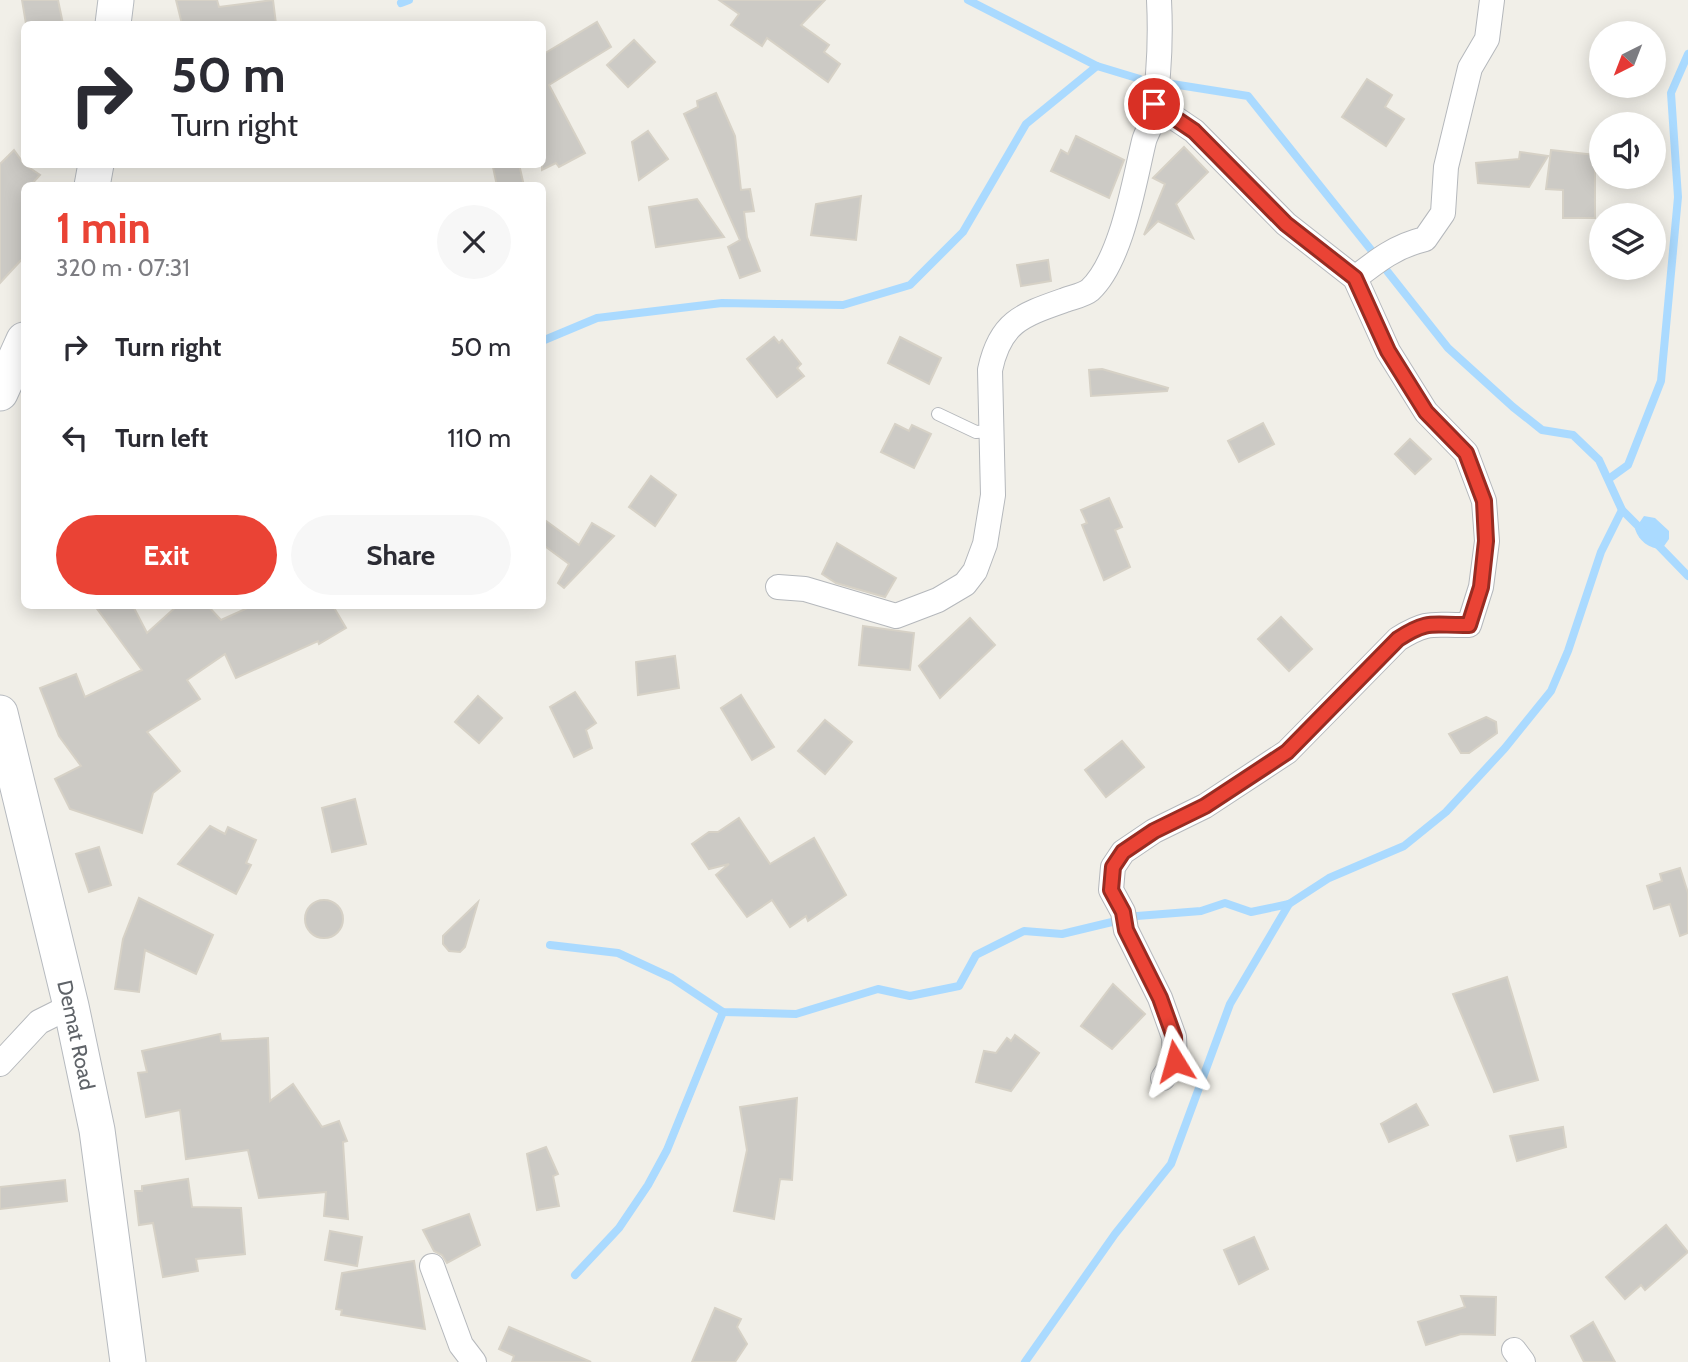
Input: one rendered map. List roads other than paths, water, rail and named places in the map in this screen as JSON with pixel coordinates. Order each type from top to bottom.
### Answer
[{"type":"street","points":[[113,21],[116,0]]},
{"type":"street","points":[[778,587],[805,589],[896,616],[938,600],[965,584],[975,571],[985,544],[993,495],[990,370],[994,352],[1011,323],[1028,313],[1088,292],[1097,281],[1131,205],[1144,139],[1153,120],[1160,53],[1159,0]]},
{"type":"street","points":[[1355,278],[1384,255],[1404,244],[1425,239],[1443,213],[1446,167],[1470,68],[1487,39],[1492,0]]},
{"type":"street","points":[[1154,104],[1194,131],[1286,224],[1355,278],[1388,351],[1426,412],[1466,453],[1484,501],[1486,541],[1475,610],[1469,625],[1431,622],[1418,626],[1398,639],[1287,752],[1205,806],[1154,831],[1123,852],[1113,867],[1111,890],[1160,998],[1174,1037],[1175,1061],[1163,1077]]},
{"type":"street","points":[[0,393],[21,347]]},
{"type":"street","name":"Demat Road","points":[[0,713],[71,1006],[97,1130],[128,1362]]},
{"type":"street","points":[[0,1063],[39,1022],[71,1006]]},
{"type":"street","points":[[432,1266],[461,1345],[474,1362]]},
{"type":"lane","points":[[938,414],[976,432],[992,430]]},
{"type":"water","points":[[1644,516],[1655,518],[1669,531],[1669,539],[1662,549],[1649,546],[1637,533],[1635,529]]},
{"type":"waterway","points":[[401,3],[409,0]]},
{"type":"waterway","points":[[968,0],[1097,66]]},
{"type":"waterway","points":[[1610,478],[1628,465],[1661,381],[1678,197],[1671,93],[1688,54]]},
{"type":"waterway","points":[[546,339],[597,318],[722,303],[843,305],[910,285],[963,232],[1026,124],[1097,66],[1140,79]]},
{"type":"waterway","points":[[1166,83],[1248,96],[1372,251]]},
{"type":"waterway","points":[[1387,271],[1448,348],[1513,407],[1542,430],[1573,435],[1599,460],[1622,510],[1643,531]]},
{"type":"waterway","points":[[550,945],[618,953],[672,978],[723,1012],[796,1014],[878,989],[910,996],[959,986],[976,955],[1024,931],[1062,934],[1137,916],[1201,911],[1225,903],[1251,912],[1289,904],[1329,878],[1404,846],[1446,812],[1505,748],[1551,691],[1568,651],[1601,552],[1622,510]]},
{"type":"waterway","points":[[1655,542],[1688,576]]},
{"type":"waterway","points":[[1025,1362],[1115,1234],[1171,1164],[1230,1004],[1289,904]]},
{"type":"waterway","points":[[575,1275],[619,1228],[648,1185],[667,1150],[723,1012]]}]
